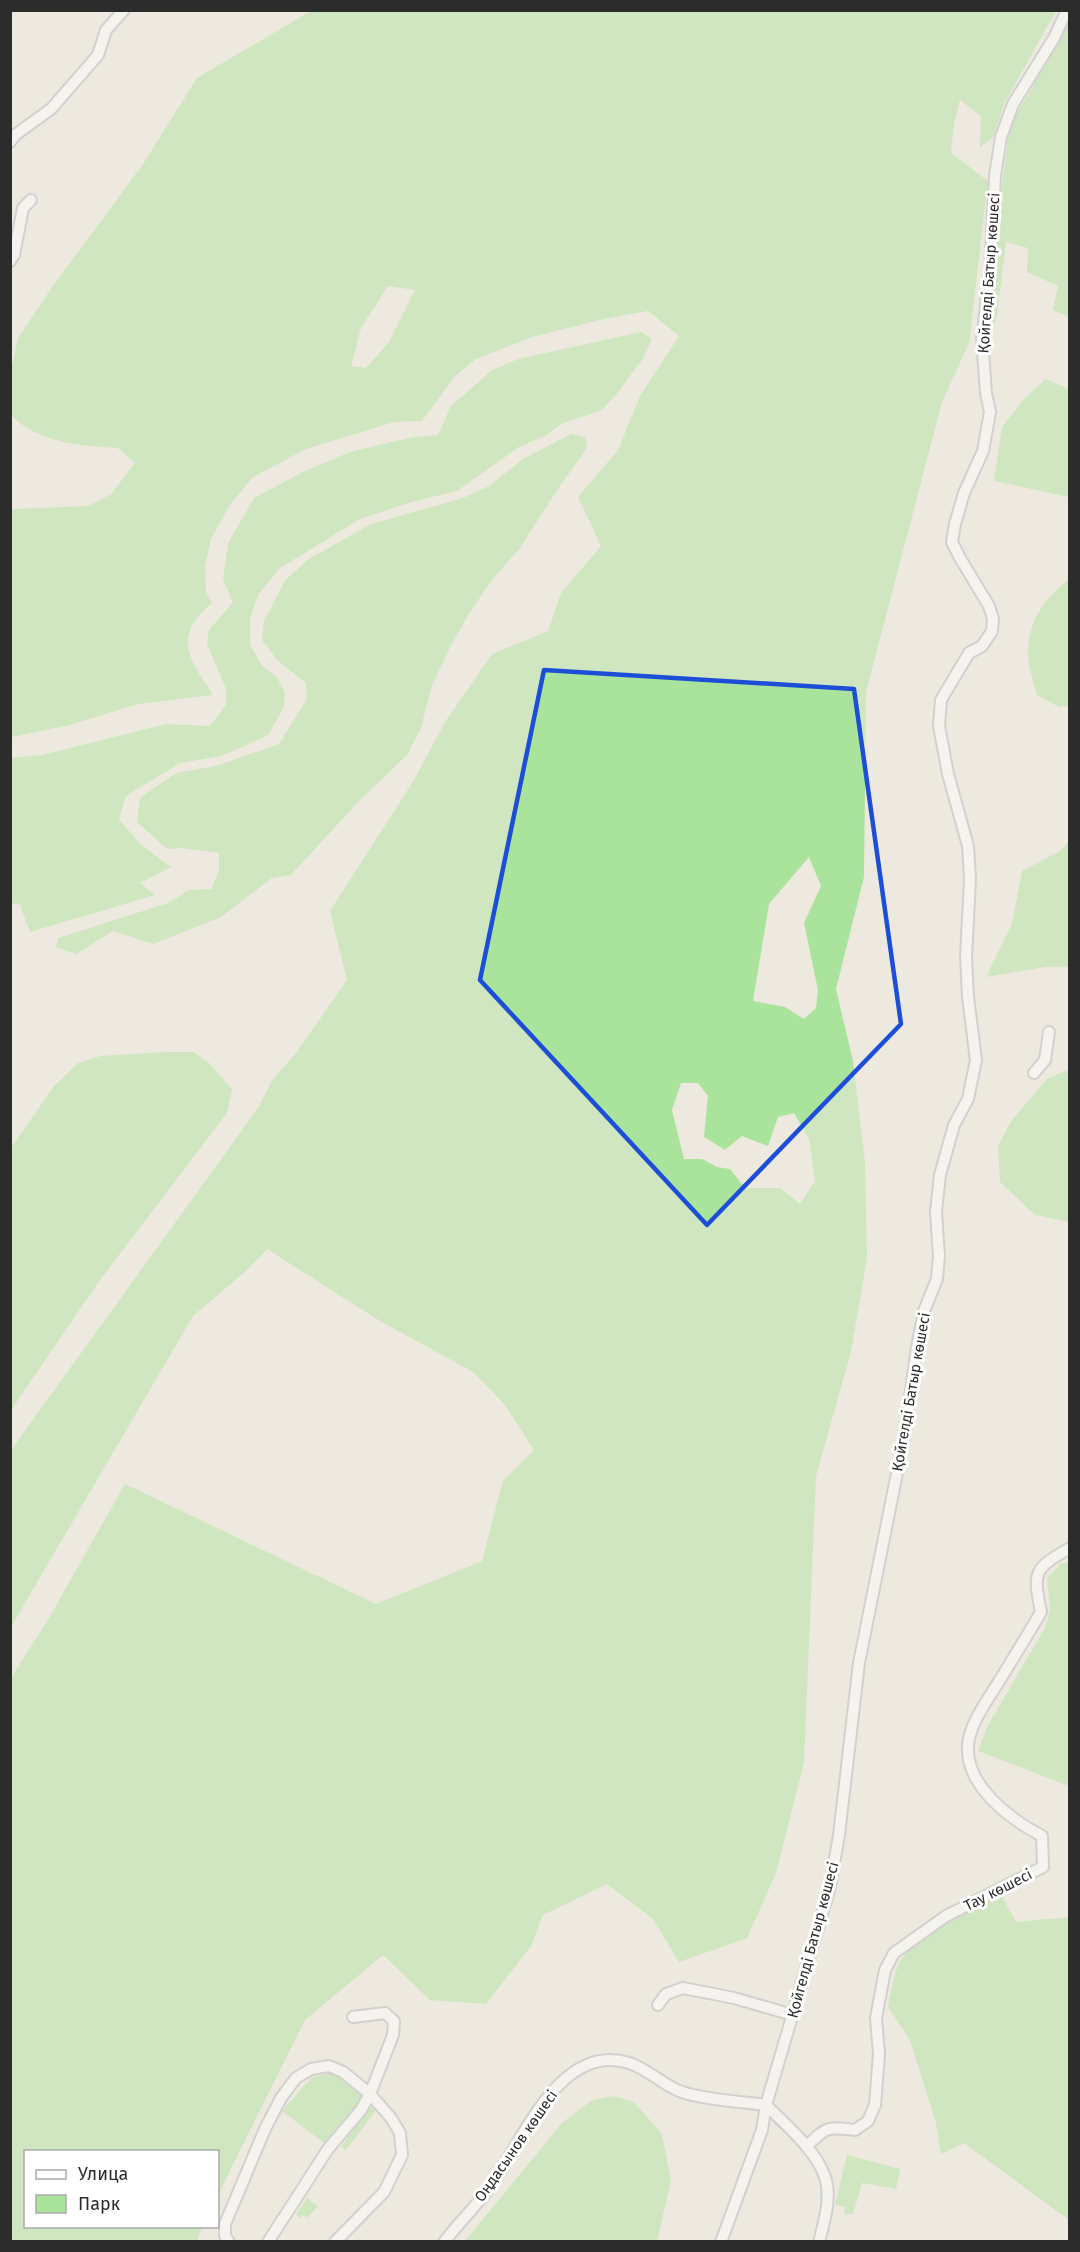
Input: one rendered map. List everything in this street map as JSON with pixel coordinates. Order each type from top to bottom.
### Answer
[{"type":"street","points":[[10,142],[15,135],[51,109],[98,55],[106,30],[124,10]]},
{"type":"street","name":"Қойгелді Батыр көшесі","points":[[721,2241],[762,2130],[766,2105],[830,1887],[839,1835],[859,1663],[906,1433],[924,1311],[938,1279],[936,1212],[939,1175],[954,1125],[968,1099],[976,1060],[969,1007],[966,957],[970,879],[968,846],[948,774],[939,726],[940,700],[969,653],[982,646],[992,631],[993,619],[989,606],[952,542],[964,493],[983,451],[990,412],[986,393],[982,339],[1001,137],[1013,105],[1054,38],[1067,10]]},
{"type":"street","points":[[10,261],[14,255],[23,208],[31,200]]},
{"type":"street","points":[[1035,1073],[1045,1060],[1049,1032]]},
{"type":"street","name":"Тау көшесі","points":[[807,2146],[822,2131],[831,2127],[855,2130],[868,2121],[875,2105],[879,2054],[876,2018],[885,1970],[894,1953],[946,1916],[1043,1867],[1042,1836],[1016,1822],[981,1788],[971,1768],[968,1744],[976,1720],[1041,1612],[1035,1581],[1045,1562],[1070,1548]]},
{"type":"street","points":[[658,2005],[666,1994],[683,1988],[734,1998],[794,2015]]},
{"type":"street","points":[[268,2241],[328,2149],[361,2110],[370,2094],[393,2035],[394,2021],[385,2013],[353,2017]]},
{"type":"street","name":"Оңдасынов көшесі","points":[[444,2241],[489,2189],[544,2103],[567,2075],[587,2064],[611,2060],[630,2063],[679,2091],[766,2105]]},
{"type":"street","points":[[228,2241],[225,2236],[225,2224],[265,2129],[281,2098],[296,2078],[311,2069],[329,2066],[343,2072],[370,2094],[392,2118],[400,2133],[402,2155],[384,2192],[335,2241]]},
{"type":"street","points":[[766,2105],[807,2146],[826,2178],[827,2205],[819,2241]]},
{"type":"highlighted area","points":[[544,670],[854,689],[901,1024],[707,1225],[480,980]]},
{"type":"green space","points":[[311,11],[1056,11],[1005,102],[993,137],[980,147],[981,116],[960,100],[954,123],[951,153],[988,181],[969,343],[942,402],[866,692],[864,877],[836,989],[853,1061],[865,1162],[867,1258],[851,1352],[816,1476],[804,1763],[776,1873],[747,1938],[679,1962],[653,1919],[607,1884],[543,1915],[531,1946],[486,2004],[430,2000],[383,1955],[305,2020],[219,2193],[219,2150],[24,2150],[24,2228],[202,2228],[197,2241],[11,2241],[11,1678],[49,1618],[125,1484],[376,1604],[482,1561],[503,1481],[534,1450],[505,1405],[473,1372],[380,1321],[267,1249],[248,1269],[193,1316],[11,1627],[11,1450],[258,1108],[273,1079],[296,1053],[347,980],[330,911],[414,780],[445,722],[492,654],[548,631],[561,593],[601,546],[578,497],[618,450],[640,396],[679,336],[648,311],[604,319],[532,337],[476,359],[455,376],[422,421],[394,422],[306,449],[253,477],[230,505],[211,539],[205,566],[206,592],[212,603],[199,615],[188,637],[191,659],[213,695],[138,704],[70,725],[11,737],[11,509],[88,506],[111,494],[135,463],[118,448],[75,444],[46,437],[21,424],[10,414],[11,371],[18,338],[53,286],[143,164],[197,78]],"holes":[[[388,286],[415,290],[389,342],[366,368],[351,366],[361,328]],[[809,857],[821,886],[804,923],[818,990],[816,1008],[804,1019],[785,1007],[753,1001],[769,904]],[[681,1083],[698,1083],[708,1096],[704,1137],[725,1150],[742,1136],[768,1146],[778,1117],[794,1113],[809,1139],[815,1181],[800,1204],[780,1188],[745,1188],[730,1169],[717,1167],[702,1159],[684,1159],[672,1110]]]},
{"type":"green space","points":[[1069,18],[1069,317],[1053,310],[1058,286],[1027,272],[1028,248],[1006,242],[997,314],[988,348],[998,214],[1010,124]]},
{"type":"green space","points":[[641,332],[652,339],[642,360],[602,410],[561,424],[545,436],[519,447],[457,491],[415,501],[360,519],[280,568],[258,595],[250,618],[250,645],[262,666],[277,677],[285,693],[284,707],[268,735],[222,756],[180,763],[126,796],[119,819],[140,844],[171,867],[140,883],[155,895],[30,932],[20,905],[11,903],[11,758],[42,755],[166,724],[210,726],[226,705],[226,689],[207,644],[209,630],[233,602],[223,579],[228,543],[254,498],[305,471],[350,452],[413,437],[438,435],[451,406],[492,370],[518,359]]},
{"type":"green space","points":[[1046,379],[1069,389],[1069,497],[994,481],[1002,427],[1023,400]]},
{"type":"green space","points":[[571,434],[586,437],[587,448],[520,548],[492,580],[470,612],[450,647],[431,688],[421,728],[407,755],[359,801],[291,875],[272,878],[221,917],[153,944],[113,931],[76,954],[56,947],[58,938],[168,903],[189,890],[211,889],[219,871],[219,853],[181,848],[167,849],[137,822],[140,798],[176,773],[216,766],[279,744],[307,699],[306,683],[277,660],[262,640],[264,621],[286,579],[309,559],[371,524],[463,498],[489,486],[523,459]]},
{"type":"green space","points":[[1069,579],[1069,706],[1059,707],[1037,695],[1028,654],[1031,631],[1039,611],[1052,594]]},
{"type":"green space","points":[[1069,841],[1069,967],[1045,967],[986,977],[1012,924],[1022,871],[1060,851]]},
{"type":"green space","points":[[193,1052],[208,1062],[232,1089],[227,1113],[100,1280],[11,1410],[11,1148],[54,1086],[78,1063],[100,1056]]},
{"type":"green space","points":[[1069,1069],[1069,1222],[1035,1215],[1000,1182],[998,1146],[1012,1120],[1047,1079]]},
{"type":"green space","points":[[1070,1561],[1069,1786],[978,1751],[987,1727],[1046,1626],[1050,1608],[1047,1579],[1060,1564]]},
{"type":"green space","points":[[1002,1896],[1016,1922],[1069,1917],[1069,2220],[964,2143],[941,2154],[936,2123],[910,2040],[888,2007],[892,1984],[900,1962],[919,1940],[960,1915]]},
{"type":"green space","points":[[330,2073],[345,2078],[366,2096],[328,2146],[282,2111],[311,2078]]},
{"type":"green space","points":[[613,2096],[634,2102],[662,2134],[671,2181],[657,2241],[465,2241],[562,2123],[592,2100]]},
{"type":"green space","points":[[373,2106],[377,2109],[346,2150],[341,2147],[356,2125]]},
{"type":"green space","points":[[847,2155],[900,2169],[896,2189],[862,2183],[853,2214],[844,2214],[845,2207],[835,2205]]},
{"type":"green space","points":[[307,2198],[318,2206],[307,2218],[303,2215],[300,2218],[296,2214]]},
{"type":"waterway","points":[[775,2122],[782,2128]]},
{"type":"waterway","points":[[822,2188],[822,2204]]}]
